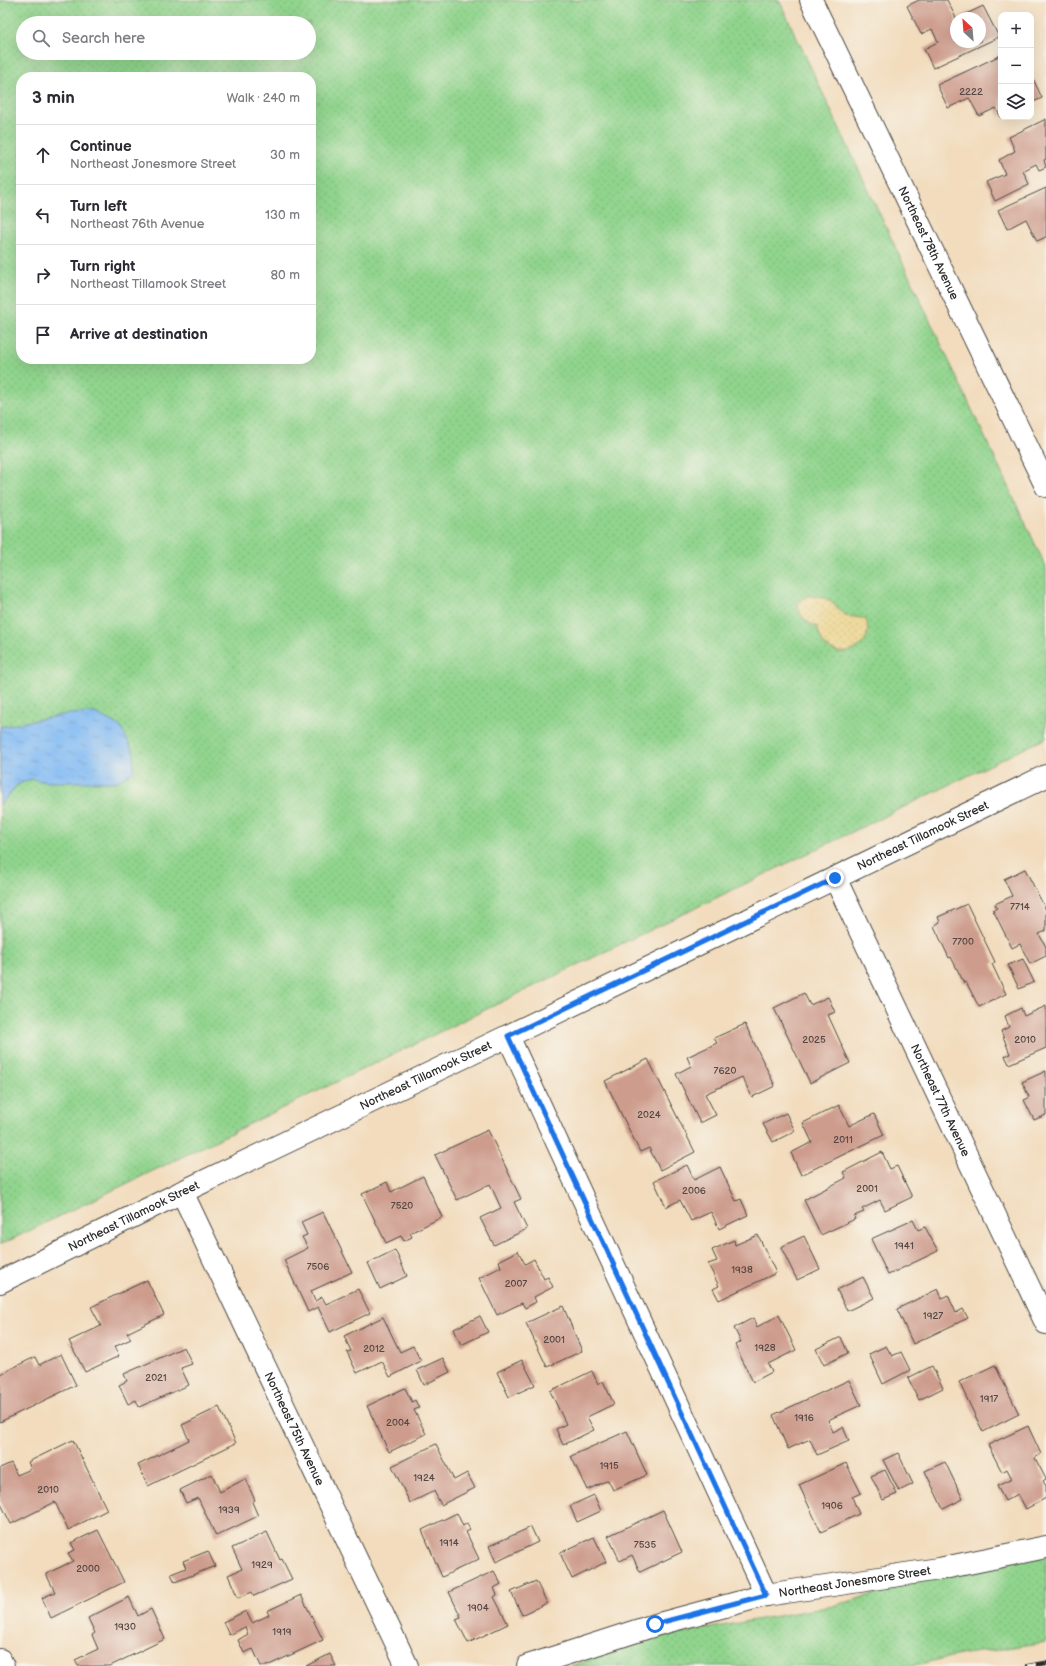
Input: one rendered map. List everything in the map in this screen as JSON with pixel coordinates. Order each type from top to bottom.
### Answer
[{"type":"street","name":"Northeast 78th Avenue","points":[[812,0],[1046,486]]},
{"type":"street","name":"Northeast Tillamook Street","points":[[0,1282],[182,1192],[1046,776]]},
{"type":"street","name":"Northeast 77th Avenue","points":[[835,878],[1046,1323]]},
{"type":"street","points":[[508,1036],[766,1595]]},
{"type":"street","name":"Northeast 75th Avenue","points":[[182,1192],[407,1666]]},
{"type":"street","name":"Northeast Jonesmore Street","points":[[528,1666],[655,1624],[766,1595],[939,1569],[1046,1547]]},
{"type":"street","points":[[0,1660],[3,1666]]},
{"type":"green space","points":[[0,0],[779,0],[1046,567],[1046,738],[0,1245]]},
{"type":"green space","points":[[1046,1554],[1046,1642],[959,1655],[911,1666],[571,1666],[649,1639],[833,1606],[953,1571]]},
{"type":"sand","points":[[807,596],[826,599],[833,603],[846,615],[866,620],[868,628],[867,636],[863,643],[850,651],[842,652],[834,651],[826,646],[821,640],[817,627],[803,618],[799,611],[798,603]]},
{"type":"water","points":[[95,713],[120,726],[134,753],[134,771],[116,782],[46,782],[31,779],[17,785],[0,805],[0,727],[68,714]]},
{"type":"building","points":[[919,0],[947,0],[953,12],[950,12],[950,48],[976,48],[933,68],[924,49],[938,42],[932,29],[921,34],[907,6]]},
{"type":"building","points":[[983,6],[998,35],[998,37],[986,43],[986,12],[970,12]]},
{"type":"building","points":[[998,56],[998,112],[996,108],[979,116],[969,98],[948,108],[937,85]]},
{"type":"building","points":[[1034,81],[1042,98],[1034,102]]},
{"type":"building","points":[[1046,119],[1046,159],[1044,160],[1046,167],[1039,170],[1036,164],[1023,171],[1029,184],[995,201],[986,182],[1005,174],[999,160],[1015,151],[1009,137]]},
{"type":"building","points":[[1046,188],[1046,237],[1037,241],[1026,219],[1007,229],[998,210]]},
{"type":"building","points":[[1025,869],[1046,910],[1046,931],[1039,934],[1046,947],[1046,956],[1030,964],[1020,944],[1012,948],[993,910],[997,908],[995,904],[1012,896],[1004,879]]},
{"type":"building","points":[[967,904],[995,962],[992,964],[1006,994],[979,1007],[966,982],[964,983],[951,957],[949,958],[934,926],[940,922],[938,917]]},
{"type":"building","points":[[1023,959],[1034,982],[1019,989],[1008,965]]},
{"type":"building","points":[[804,993],[810,1005],[828,997],[835,1012],[828,1015],[850,1063],[810,1083],[774,1008]]},
{"type":"building","points":[[1046,1006],[1046,1048],[1009,1064],[1005,1056],[1010,1054],[1001,1031],[1009,1027],[1005,1016],[1021,1008],[1024,1016]]},
{"type":"building","points":[[745,1024],[775,1086],[752,1097],[742,1077],[705,1094],[716,1115],[700,1123],[676,1074],[691,1066],[687,1057],[717,1043],[714,1038]]},
{"type":"building","points":[[648,1059],[695,1152],[660,1170],[649,1148],[640,1152],[605,1081]]},
{"type":"building","points":[[1046,1071],[1046,1115],[1034,1120],[1024,1100],[1029,1097],[1022,1082]]},
{"type":"building","points":[[839,1105],[849,1126],[874,1114],[884,1135],[801,1175],[791,1153],[812,1142],[803,1123]]},
{"type":"building","points":[[786,1113],[795,1131],[773,1142],[763,1124]]},
{"type":"building","points":[[488,1130],[521,1199],[514,1202],[527,1229],[494,1245],[480,1218],[501,1208],[490,1184],[457,1200],[435,1155]]},
{"type":"building","points":[[882,1152],[890,1169],[897,1166],[912,1197],[885,1210],[880,1200],[862,1209],[864,1212],[854,1216],[855,1219],[821,1235],[804,1200],[846,1178],[843,1172]]},
{"type":"building","points":[[687,1165],[694,1180],[720,1167],[736,1201],[741,1199],[748,1215],[719,1229],[711,1212],[691,1221],[680,1200],[666,1207],[654,1181]]},
{"type":"building","points":[[423,1176],[442,1217],[410,1233],[412,1237],[404,1241],[401,1236],[386,1243],[362,1194],[387,1182],[391,1192]]},
{"type":"building","points":[[323,1212],[352,1272],[311,1291],[315,1301],[322,1297],[326,1304],[358,1289],[370,1313],[330,1332],[318,1307],[308,1312],[284,1260],[308,1248],[302,1237],[307,1235],[301,1222]]},
{"type":"building","points":[[913,1220],[918,1230],[925,1227],[938,1251],[888,1275],[871,1239]]},
{"type":"building","points":[[758,1235],[776,1273],[719,1300],[713,1289],[719,1286],[708,1264],[717,1261],[712,1250],[734,1240],[735,1245]]},
{"type":"building","points":[[804,1236],[820,1269],[797,1280],[781,1247]]},
{"type":"building","points":[[395,1250],[407,1276],[380,1289],[368,1263]]},
{"type":"building","points":[[518,1251],[525,1264],[534,1259],[544,1279],[548,1277],[553,1287],[534,1297],[536,1302],[525,1308],[522,1303],[497,1315],[479,1278],[501,1267],[499,1261]]},
{"type":"building","points":[[863,1277],[874,1298],[847,1311],[837,1290]]},
{"type":"building","points":[[147,1280],[164,1315],[127,1333],[131,1339],[114,1347],[119,1356],[85,1372],[69,1341],[101,1326],[91,1307]]},
{"type":"building","points":[[938,1289],[942,1298],[948,1295],[956,1313],[963,1309],[968,1318],[913,1344],[897,1309]]},
{"type":"building","points":[[563,1306],[582,1351],[547,1367],[526,1323]]},
{"type":"building","points":[[779,1315],[796,1350],[768,1364],[772,1372],[753,1382],[735,1345],[741,1342],[734,1328],[753,1318],[757,1327]]},
{"type":"building","points":[[480,1316],[488,1332],[461,1345],[454,1329]]},
{"type":"building","points":[[383,1317],[400,1352],[413,1346],[421,1361],[390,1377],[382,1361],[357,1373],[347,1352],[351,1351],[344,1336]]},
{"type":"building","points":[[841,1337],[848,1353],[824,1365],[816,1349]]},
{"type":"building","points":[[886,1346],[892,1356],[901,1352],[910,1370],[883,1384],[869,1354]]},
{"type":"building","points":[[184,1347],[192,1364],[181,1368],[189,1385],[139,1407],[136,1400],[128,1404],[119,1385],[127,1381],[124,1374]]},
{"type":"building","points":[[61,1354],[76,1385],[0,1422],[0,1374],[35,1357],[39,1365]]},
{"type":"building","points":[[443,1358],[450,1372],[424,1385],[417,1370]]},
{"type":"building","points":[[522,1360],[535,1385],[509,1397],[497,1372]]},
{"type":"building","points":[[995,1365],[1019,1414],[983,1432],[959,1382]]},
{"type":"building","points":[[932,1366],[943,1388],[919,1400],[908,1378]]},
{"type":"building","points":[[592,1371],[598,1384],[603,1381],[614,1404],[587,1417],[594,1430],[563,1445],[556,1429],[566,1424],[550,1391]]},
{"type":"building","points":[[849,1380],[861,1405],[828,1420],[833,1432],[843,1427],[849,1441],[817,1455],[810,1439],[788,1449],[773,1415]]},
{"type":"building","points":[[405,1388],[412,1402],[415,1400],[419,1408],[414,1410],[426,1434],[389,1452],[367,1406]]},
{"type":"building","points":[[219,1407],[236,1443],[148,1486],[138,1465],[189,1440],[182,1425]]},
{"type":"building","points":[[1028,1426],[1041,1454],[1035,1458],[1046,1479],[1043,1481],[1046,1486],[1046,1498],[1026,1509],[1018,1494],[1005,1501],[997,1486],[1012,1479],[1007,1469],[1002,1472],[988,1445]]},
{"type":"building","points":[[627,1431],[647,1475],[613,1490],[608,1480],[587,1490],[571,1456]]},
{"type":"building","points":[[73,1440],[107,1510],[68,1530],[55,1502],[11,1524],[0,1502],[0,1468],[11,1463],[17,1475],[31,1469],[28,1462]]},
{"type":"building","points":[[436,1444],[454,1480],[467,1473],[475,1488],[441,1505],[434,1491],[410,1503],[392,1466]]},
{"type":"building","points":[[898,1453],[913,1484],[899,1491],[883,1460]]},
{"type":"building","points":[[945,1462],[963,1499],[943,1509],[925,1471]]},
{"type":"building","points":[[846,1463],[861,1493],[852,1497],[859,1514],[821,1532],[799,1485]]},
{"type":"building","points":[[885,1470],[897,1494],[883,1500],[871,1476]]},
{"type":"building","points":[[212,1474],[220,1492],[245,1479],[255,1500],[252,1502],[258,1516],[216,1536],[198,1498],[186,1503],[180,1490]]},
{"type":"building","points":[[594,1495],[601,1511],[577,1522],[570,1506]]},
{"type":"building","points":[[663,1510],[682,1552],[640,1572],[632,1555],[620,1561],[608,1536]]},
{"type":"building","points":[[457,1513],[463,1526],[467,1523],[470,1530],[466,1532],[479,1559],[442,1577],[422,1530]]},
{"type":"building","points":[[531,1527],[538,1542],[496,1562],[489,1546]]},
{"type":"building","points":[[98,1530],[124,1582],[51,1618],[42,1598],[55,1592],[46,1574],[73,1561],[68,1553],[75,1550],[71,1543]]},
{"type":"building","points":[[267,1532],[280,1560],[282,1559],[292,1579],[254,1596],[252,1592],[238,1598],[228,1575],[242,1569],[232,1548]]},
{"type":"building","points":[[594,1537],[606,1562],[572,1579],[560,1553]]},
{"type":"building","points":[[208,1551],[215,1566],[175,1582],[171,1574],[186,1568],[183,1561]]},
{"type":"building","points":[[494,1571],[501,1584],[494,1588],[497,1595],[494,1597],[508,1624],[468,1643],[456,1619],[461,1617],[449,1592]]},
{"type":"building","points":[[536,1581],[547,1603],[522,1615],[511,1592]]},
{"type":"building","points":[[301,1595],[323,1640],[267,1666],[261,1666],[253,1649],[244,1653],[238,1640],[248,1634],[245,1627],[229,1635],[223,1622],[246,1611],[252,1623],[269,1615],[267,1611]]},
{"type":"building","points":[[129,1597],[138,1616],[151,1609],[165,1639],[110,1666],[78,1666],[75,1660],[98,1649],[92,1635],[95,1633],[88,1618]]},
{"type":"building","points":[[330,1654],[336,1666],[306,1666]]},
{"type":"railway","points":[[1028,1666],[1046,1663]]},
{"type":"route","points":[[655,1624],[766,1595],[508,1036],[835,878]]}]
